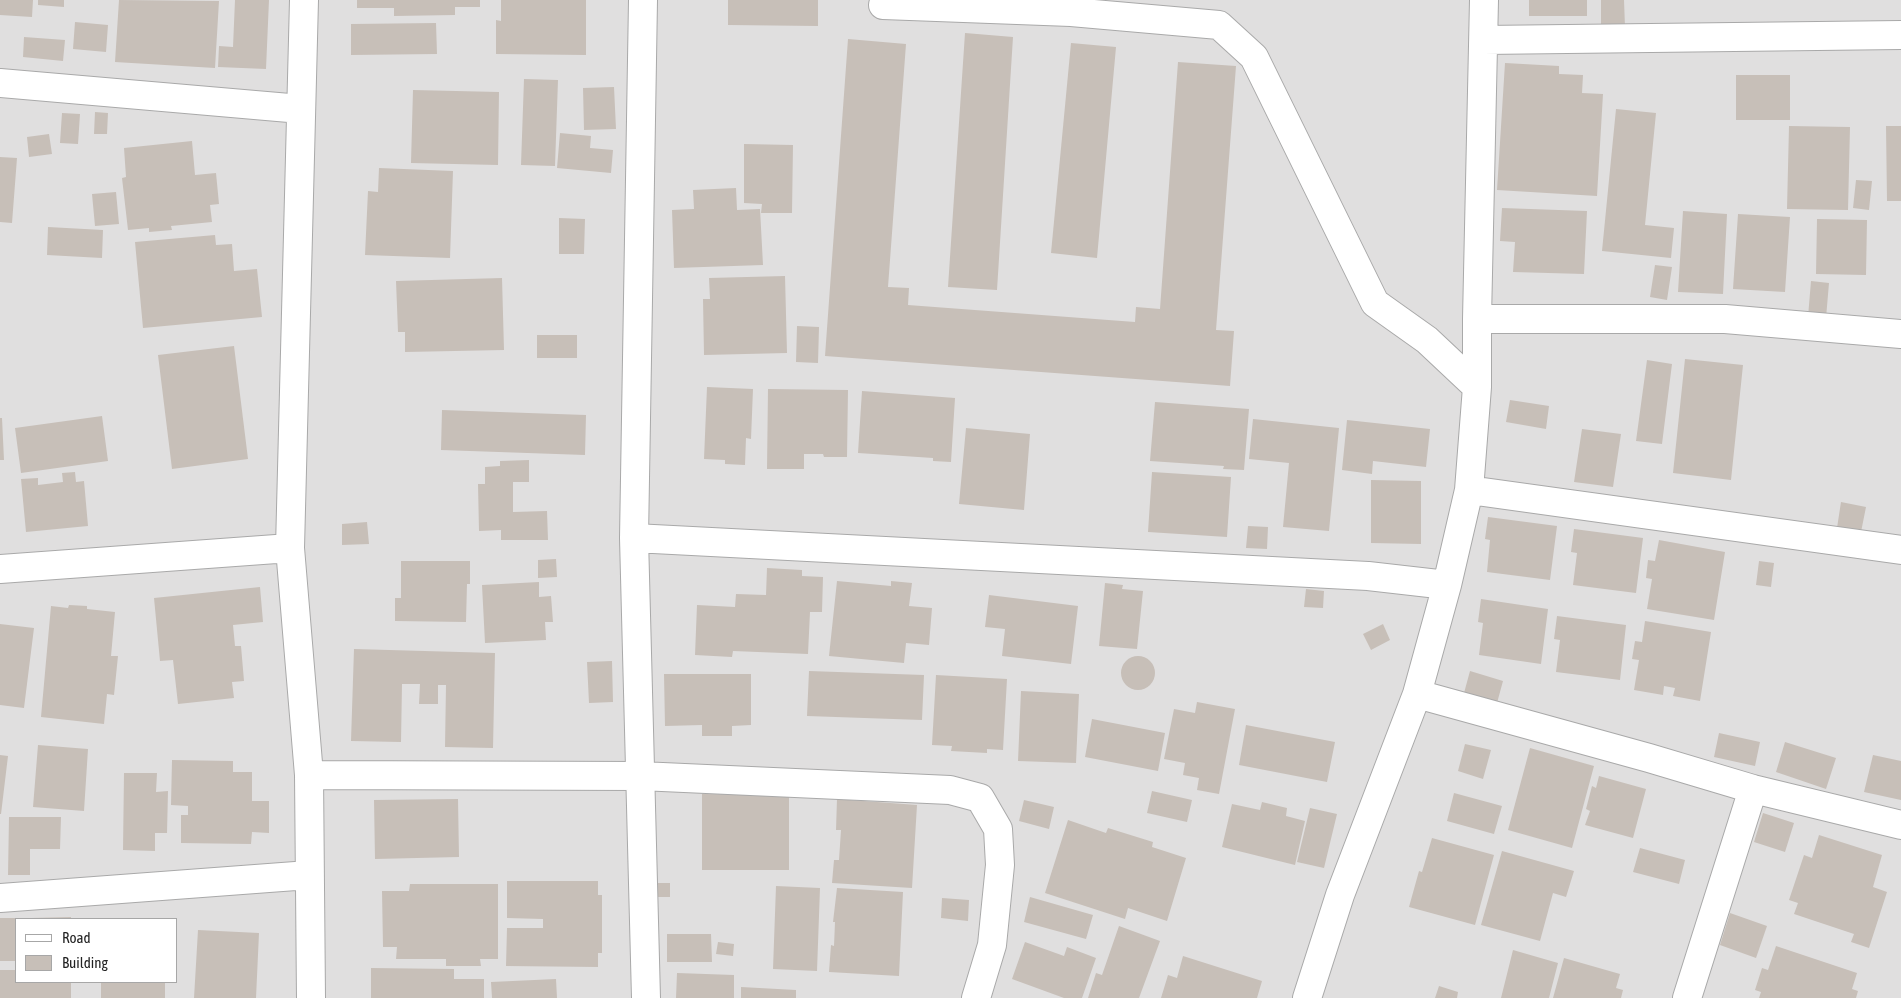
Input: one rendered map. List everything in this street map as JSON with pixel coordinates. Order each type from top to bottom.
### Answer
[{"type":"street","points":[[304,0],[290,548],[309,775],[310,998]]},
{"type":"street","points":[[643,0],[634,538],[646,998]]},
{"type":"street","points":[[1307,998],[1340,894],[1417,694],[1448,585],[1469,490],[1477,388],[1484,0]]},
{"type":"street","points":[[883,4],[1071,12],[1219,25],[1254,57],[1375,303],[1426,340],[1477,388]]},
{"type":"street","points":[[1484,40],[1901,35]]},
{"type":"street","points":[[0,83],[302,109]]},
{"type":"street","points":[[1477,319],[1725,319],[1901,334]]},
{"type":"street","points":[[1469,490],[1901,550]]},
{"type":"street","points":[[634,538],[1368,576],[1448,585]]},
{"type":"street","points":[[0,569],[290,548]]},
{"type":"street","points":[[1417,694],[1753,789],[1901,826]]},
{"type":"street","points":[[309,775],[640,776],[950,790],[980,798],[998,829],[1000,865],[992,945],[976,998]]},
{"type":"street","points":[[1687,998],[1753,789]]},
{"type":"street","points":[[0,898],[309,875]]},
{"type":"shaded area","points":[[0,0],[1901,0],[1901,998],[0,998]]},
{"type":"building","points":[[0,0],[33,0],[32,17],[0,15]]},
{"type":"building","points":[[38,0],[64,0],[64,7],[38,5]]},
{"type":"building","points":[[119,0],[219,1],[215,68],[115,62]]},
{"type":"building","points":[[235,0],[269,0],[266,69],[218,67],[219,46],[233,47]]},
{"type":"building","points":[[357,0],[480,0],[480,7],[455,7],[455,15],[394,16],[394,8],[357,8]]},
{"type":"building","points":[[501,0],[586,0],[586,55],[496,54],[496,20],[501,21]]},
{"type":"building","points":[[728,0],[818,0],[818,26],[728,25]]},
{"type":"building","points":[[1529,0],[1587,0],[1587,16],[1529,16]]},
{"type":"building","points":[[1601,0],[1624,0],[1625,27],[1601,27]]},
{"type":"building","points":[[75,22],[108,25],[106,52],[73,49]]},
{"type":"building","points":[[436,23],[437,54],[351,55],[351,24]]},
{"type":"building","points":[[965,33],[1013,37],[997,290],[948,287]]},
{"type":"building","points":[[24,37],[65,40],[63,61],[23,57]]},
{"type":"building","points":[[848,39],[906,44],[888,287],[909,288],[908,305],[1135,322],[1136,307],[1160,309],[1178,62],[1236,66],[1216,330],[1234,331],[1230,386],[825,356]]},
{"type":"building","points":[[1071,43],[1116,47],[1097,258],[1051,253]]},
{"type":"building","points":[[1505,63],[1559,66],[1559,74],[1583,75],[1582,93],[1603,94],[1597,196],[1497,190]]},
{"type":"building","points":[[1736,75],[1790,75],[1790,120],[1736,120]]},
{"type":"building","points":[[524,79],[558,80],[555,166],[521,165]]},
{"type":"building","points":[[614,87],[616,129],[584,130],[583,88]]},
{"type":"building","points":[[413,90],[499,92],[498,165],[411,163]]},
{"type":"building","points":[[1616,109],[1656,113],[1645,225],[1674,228],[1671,258],[1602,251]]},
{"type":"building","points":[[95,112],[108,113],[107,134],[94,134]]},
{"type":"building","points":[[62,113],[80,114],[78,144],[60,143]]},
{"type":"building","points":[[1789,126],[1850,127],[1848,210],[1787,209]]},
{"type":"building","points":[[1886,126],[1901,126],[1901,201],[1887,201]]},
{"type":"building","points":[[560,133],[591,136],[590,148],[613,150],[611,173],[557,168]]},
{"type":"building","points":[[49,134],[52,154],[29,157],[27,137]]},
{"type":"building","points":[[192,141],[195,175],[216,173],[219,204],[210,205],[212,222],[171,226],[172,230],[149,232],[149,228],[128,230],[122,178],[126,177],[124,148]]},
{"type":"building","points":[[744,144],[793,145],[792,213],[761,213],[762,204],[744,203]]},
{"type":"building","points":[[0,157],[17,158],[12,223],[0,222]]},
{"type":"building","points":[[379,168],[453,171],[450,258],[365,255],[368,191],[378,192]]},
{"type":"building","points":[[1856,180],[1872,181],[1869,210],[1853,208]]},
{"type":"building","points":[[736,188],[737,210],[760,209],[763,265],[674,268],[672,210],[694,209],[693,190]]},
{"type":"building","points":[[116,192],[119,224],[95,226],[92,194]]},
{"type":"building","points":[[1502,208],[1587,211],[1584,274],[1513,272],[1515,242],[1500,241]]},
{"type":"building","points":[[1683,211],[1727,214],[1723,294],[1678,292]]},
{"type":"building","points":[[1738,214],[1790,217],[1785,292],[1733,289]]},
{"type":"building","points":[[559,218],[585,219],[584,254],[559,254]]},
{"type":"building","points":[[1817,219],[1867,220],[1866,275],[1816,274]]},
{"type":"building","points":[[48,227],[103,230],[102,258],[47,255]]},
{"type":"building","points":[[215,235],[216,245],[232,244],[234,271],[257,269],[262,317],[143,328],[135,242]]},
{"type":"building","points":[[1655,265],[1672,267],[1667,300],[1650,297]]},
{"type":"building","points":[[785,276],[787,353],[704,355],[703,299],[710,299],[709,278]]},
{"type":"building","points":[[502,278],[504,350],[405,352],[405,332],[398,332],[396,281]]},
{"type":"building","points":[[1811,281],[1829,283],[1826,318],[1808,317]]},
{"type":"building","points":[[797,326],[819,327],[818,363],[796,362]]},
{"type":"building","points":[[537,335],[577,335],[577,358],[537,358]]},
{"type":"building","points":[[234,346],[248,459],[172,469],[158,355]]},
{"type":"building","points":[[1685,359],[1743,365],[1731,480],[1673,473]]},
{"type":"building","points":[[1647,360],[1672,364],[1662,444],[1636,441]]},
{"type":"building","points":[[707,387],[753,389],[751,439],[746,438],[745,465],[725,464],[725,460],[704,459]]},
{"type":"building","points":[[768,389],[848,390],[847,457],[824,457],[823,454],[804,454],[804,469],[767,469]]},
{"type":"building","points":[[862,391],[955,398],[951,462],[933,461],[933,458],[858,453]]},
{"type":"building","points":[[1510,400],[1549,406],[1546,429],[1506,422]]},
{"type":"building","points":[[1155,402],[1249,409],[1244,470],[1223,469],[1224,466],[1150,461]]},
{"type":"building","points":[[442,410],[586,415],[585,455],[441,450]]},
{"type":"building","points":[[102,416],[108,461],[21,473],[15,428]]},
{"type":"building","points":[[0,418],[2,418],[4,460],[0,460]]},
{"type":"building","points":[[1253,419],[1339,428],[1329,531],[1283,527],[1289,463],[1249,459]]},
{"type":"building","points":[[1347,420],[1430,429],[1426,467],[1373,461],[1372,474],[1342,470]]},
{"type":"building","points":[[966,428],[1030,434],[1024,510],[959,504]]},
{"type":"building","points":[[1582,429],[1621,434],[1613,487],[1574,482]]},
{"type":"building","points":[[529,460],[529,482],[513,482],[513,512],[547,511],[548,540],[501,540],[501,530],[479,531],[478,484],[485,484],[485,467],[500,466],[500,461]]},
{"type":"building","points":[[75,472],[76,482],[84,481],[88,526],[26,532],[21,479],[38,478],[38,485],[63,482],[62,473]]},
{"type":"building","points":[[1152,472],[1231,477],[1227,537],[1148,532]]},
{"type":"building","points":[[1371,480],[1421,481],[1421,544],[1371,543]]},
{"type":"building","points":[[1841,502],[1866,507],[1861,532],[1837,528]]},
{"type":"building","points":[[1488,517],[1557,526],[1550,580],[1487,572],[1490,540],[1485,539]]},
{"type":"building","points":[[367,522],[369,544],[342,545],[342,524]]},
{"type":"building","points":[[1248,526],[1268,527],[1267,549],[1246,548]]},
{"type":"building","points":[[1574,529],[1643,538],[1636,593],[1573,585],[1577,553],[1571,552]]},
{"type":"building","points":[[1659,540],[1725,552],[1714,620],[1647,609],[1652,579],[1646,578],[1648,560],[1655,561]]},
{"type":"building","points":[[556,559],[557,577],[538,578],[538,560]]},
{"type":"building","points":[[401,561],[470,561],[470,584],[467,584],[466,622],[395,621],[395,598],[401,598]]},
{"type":"building","points":[[1759,561],[1774,563],[1771,587],[1756,585]]},
{"type":"building","points":[[767,568],[802,570],[802,576],[823,577],[822,612],[810,612],[808,654],[733,651],[732,657],[695,655],[697,605],[735,607],[736,594],[766,595]]},
{"type":"building","points":[[837,581],[891,586],[891,581],[912,583],[909,606],[932,608],[929,645],[906,643],[904,663],[829,656]]},
{"type":"building","points":[[539,582],[539,597],[551,596],[553,622],[545,622],[546,640],[485,643],[482,585]]},
{"type":"building","points":[[1105,583],[1123,585],[1122,589],[1143,591],[1137,649],[1099,646]]},
{"type":"building","points":[[260,587],[263,622],[233,625],[235,646],[241,646],[244,681],[232,682],[234,698],[178,704],[173,660],[160,661],[154,598]]},
{"type":"building","points":[[1306,589],[1324,591],[1323,608],[1304,607]]},
{"type":"building","points":[[989,595],[1078,606],[1071,664],[1002,656],[1005,629],[985,627]]},
{"type":"building","points":[[1481,599],[1548,609],[1541,664],[1479,655],[1483,623],[1478,622]]},
{"type":"building","points":[[69,605],[87,606],[87,609],[115,612],[111,656],[118,656],[114,695],[107,694],[104,724],[41,717],[51,606],[68,608]]},
{"type":"building","points":[[1557,616],[1626,625],[1620,680],[1556,672],[1560,640],[1554,639]]},
{"type":"building","points":[[1645,621],[1711,632],[1700,701],[1673,696],[1675,688],[1664,686],[1663,695],[1634,690],[1639,660],[1632,659],[1635,641],[1642,642]]},
{"type":"building","points":[[0,624],[34,628],[24,708],[0,705]]},
{"type":"building","points":[[1383,624],[1390,640],[1371,650],[1363,634]]},
{"type":"building","points":[[354,649],[495,653],[493,748],[445,747],[446,685],[438,685],[438,704],[419,704],[420,684],[402,684],[401,742],[351,741]]},
{"type":"building","points":[[1138,656],[1145,657],[1150,661],[1154,666],[1154,680],[1150,685],[1145,689],[1138,690],[1131,689],[1126,685],[1122,680],[1121,673],[1122,666],[1126,661],[1131,657]]},
{"type":"building","points":[[612,661],[613,702],[589,703],[587,662]]},
{"type":"building","points":[[809,671],[924,675],[922,720],[807,716]]},
{"type":"building","points":[[1470,671],[1503,681],[1497,703],[1464,693]]},
{"type":"building","points":[[664,674],[751,674],[751,725],[732,726],[732,736],[702,736],[702,725],[665,726]]},
{"type":"building","points":[[936,675],[1007,679],[1003,750],[987,749],[987,753],[951,751],[952,746],[932,745]]},
{"type":"building","points":[[1021,691],[1079,694],[1076,763],[1018,761]]},
{"type":"building","points":[[1197,702],[1235,709],[1219,794],[1197,790],[1199,778],[1183,775],[1185,763],[1164,759],[1174,709],[1195,713]]},
{"type":"building","points":[[1092,719],[1165,733],[1158,771],[1085,757]]},
{"type":"building","points":[[1246,725],[1335,742],[1327,782],[1239,765]]},
{"type":"building","points":[[1719,733],[1760,742],[1755,766],[1714,757]]},
{"type":"building","points":[[1785,742],[1836,758],[1826,789],[1776,772]]},
{"type":"building","points":[[1465,744],[1491,750],[1483,779],[1458,771]]},
{"type":"building","points":[[38,745],[88,749],[84,811],[33,807]]},
{"type":"building","points":[[1530,748],[1594,766],[1572,848],[1508,830]]},
{"type":"building","points":[[0,755],[8,756],[1,814],[0,814]]},
{"type":"building","points":[[1873,755],[1901,761],[1901,800],[1864,792]]},
{"type":"building","points":[[172,760],[233,761],[233,772],[252,772],[252,801],[269,801],[269,833],[252,832],[251,844],[181,843],[181,815],[188,815],[188,806],[171,805]]},
{"type":"building","points":[[124,773],[157,773],[156,792],[168,791],[167,833],[155,833],[155,851],[123,850]]},
{"type":"building","points":[[1599,776],[1646,789],[1633,838],[1585,825],[1590,811],[1586,809],[1592,786],[1596,788]]},
{"type":"building","points":[[1152,791],[1192,800],[1187,822],[1147,813]]},
{"type":"building","points":[[1454,793],[1502,806],[1494,834],[1447,821]]},
{"type":"building","points":[[702,794],[789,795],[789,870],[702,870]]},
{"type":"building","points":[[458,799],[459,857],[375,859],[374,800]]},
{"type":"building","points":[[837,799],[917,805],[912,888],[832,883],[834,860],[839,860],[841,830],[836,830]]},
{"type":"building","points":[[1024,800],[1054,807],[1049,829],[1019,821]]},
{"type":"building","points":[[1262,802],[1287,808],[1286,816],[1305,821],[1295,865],[1222,847],[1232,804],[1260,810]]},
{"type":"building","points":[[1310,808],[1337,814],[1324,868],[1297,862]]},
{"type":"building","points":[[1763,813],[1794,823],[1785,852],[1754,842]]},
{"type":"building","points":[[9,817],[61,817],[60,849],[30,849],[30,875],[8,875]]},
{"type":"building","points":[[1068,820],[1106,833],[1108,828],[1153,842],[1152,847],[1186,858],[1167,921],[1128,908],[1125,919],[1045,893]]},
{"type":"building","points":[[1819,835],[1882,855],[1873,887],[1887,892],[1869,948],[1851,942],[1854,934],[1794,914],[1798,903],[1789,900],[1804,855],[1812,858]]},
{"type":"building","points":[[1432,838],[1494,855],[1475,925],[1409,907],[1419,871],[1422,872]]},
{"type":"building","points":[[1640,848],[1685,860],[1679,884],[1633,872]]},
{"type":"building","points":[[1502,851],[1574,871],[1566,897],[1553,893],[1540,941],[1481,925]]},
{"type":"building","points":[[507,881],[598,881],[598,895],[602,895],[602,953],[598,953],[598,967],[506,966],[507,928],[543,928],[543,919],[507,918]]},
{"type":"building","points":[[649,883],[670,883],[670,897],[649,897]]},
{"type":"building","points":[[410,884],[498,884],[498,959],[480,959],[481,966],[446,966],[446,959],[396,959],[397,947],[383,947],[382,891],[409,891]]},
{"type":"building","points":[[776,886],[820,888],[817,971],[773,969]]},
{"type":"building","points":[[837,888],[903,892],[899,976],[829,972],[831,945],[834,946],[835,922],[833,922]]},
{"type":"building","points":[[1030,897],[1093,915],[1086,939],[1024,922]]},
{"type":"building","points":[[942,898],[969,900],[968,921],[941,918]]},
{"type":"building","points":[[1730,913],[1767,926],[1756,958],[1720,945]]},
{"type":"building","points":[[71,917],[71,918],[31,918]]},
{"type":"building","points":[[0,918],[15,918],[15,961],[0,961]]},
{"type":"building","points":[[1119,926],[1160,941],[1139,998],[1088,998],[1096,973],[1102,975]]},
{"type":"building","points":[[198,930],[259,933],[256,998],[194,998]]},
{"type":"building","points":[[667,934],[711,934],[712,962],[667,962]]},
{"type":"building","points":[[718,942],[734,944],[733,956],[716,954]]},
{"type":"building","points":[[1025,942],[1064,956],[1067,947],[1096,958],[1082,998],[1064,998],[1012,979]]},
{"type":"building","points":[[1776,946],[1857,973],[1852,989],[1858,991],[1856,998],[1759,998],[1761,992],[1755,990],[1762,968],[1768,970]]},
{"type":"building","points":[[1513,950],[1558,963],[1549,998],[1501,998]]},
{"type":"building","points":[[1183,956],[1262,981],[1257,998],[1161,998],[1168,975],[1177,978]]},
{"type":"building","points":[[1564,958],[1620,974],[1616,988],[1623,990],[1621,998],[1553,998]]},
{"type":"building","points":[[371,968],[454,969],[454,979],[484,979],[484,998],[371,998]]},
{"type":"building","points":[[0,970],[15,970],[15,983],[71,983],[71,998],[0,998]]},
{"type":"building","points":[[677,973],[734,975],[734,998],[676,998]]},
{"type":"building","points":[[556,979],[557,998],[492,998],[491,982]]},
{"type":"building","points":[[101,983],[165,983],[165,998],[101,998]]},
{"type":"building","points":[[1439,986],[1458,992],[1457,998],[1435,998]]},
{"type":"building","points":[[741,987],[796,990],[796,998],[741,998]]}]
